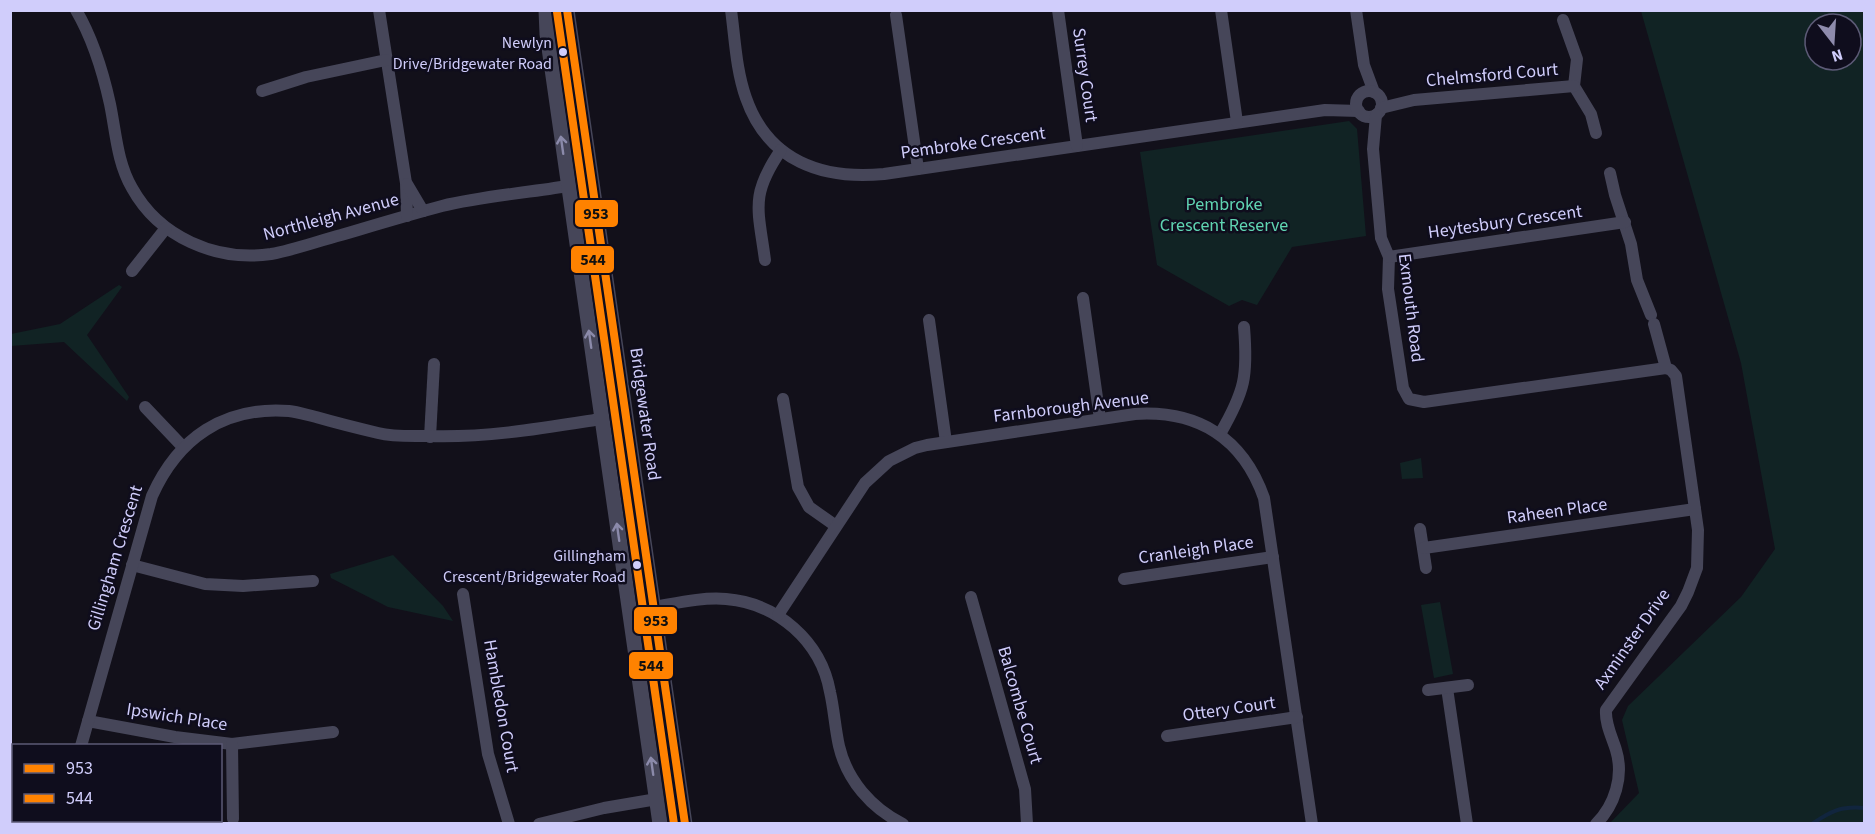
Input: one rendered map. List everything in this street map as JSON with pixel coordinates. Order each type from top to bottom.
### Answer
[{"type":"street","points":[[379,10],[406,183],[407,216]]},
{"type":"street","points":[[546,10],[547,34],[568,186],[660,824]]},
{"type":"street","name":"Bridgewater Road","points":[[567,10],[685,824]]},
{"type":"street","name":"Pembroke Crescent","points":[[731,10],[746,98],[759,124],[781,150],[820,171],[840,175],[861,176],[918,169],[1369,104]]},
{"type":"street","name":"Surrey Court","points":[[1058,10],[1077,146]]},
{"type":"street","points":[[1221,10],[1237,122]]},
{"type":"street","name":"Exmouth Road","points":[[1356,10],[1369,104],[1381,238],[1389,257],[1388,290],[1403,388],[1409,399],[1424,402],[1666,368]]},
{"type":"street","name":"Northleigh Avenue","points":[[79,11],[97,56],[125,174],[140,201],[166,228],[190,243],[218,252],[260,255],[286,250],[461,201],[568,186]]},
{"type":"street","points":[[896,15],[918,169]]},
{"type":"street","name":"Chelmsford Court","points":[[1563,20],[1577,59],[1574,86],[1591,114],[1596,133]]},
{"type":"street","points":[[262,91],[306,77],[386,60]]},
{"type":"street","name":"Chelmsford Court","points":[[1369,104],[1574,86]]},
{"type":"street","points":[[765,260],[758,198],[763,179],[781,150]]},
{"type":"street","points":[[1610,173],[1625,222]]},
{"type":"street","points":[[406,183],[423,211]]},
{"type":"street","name":"Heytesbury Crescent","points":[[1389,257],[1625,222]]},
{"type":"street","name":"Axminster Drive","points":[[1596,824],[1611,803],[1619,773],[1617,753],[1606,721],[1606,710],[1681,606],[1688,592],[1698,557],[1698,530],[1676,376],[1666,368],[1653,319],[1638,280],[1625,222]]},
{"type":"street","points":[[132,271],[166,228]]},
{"type":"street","points":[[1083,298],[1100,419]]},
{"type":"street","points":[[929,320],[946,442]]},
{"type":"street","points":[[1220,434],[1240,395],[1244,382],[1246,356],[1244,327]]},
{"type":"street","points":[[430,436],[434,364]]},
{"type":"street","points":[[783,399],[798,487],[809,507],[836,526]]},
{"type":"street","points":[[145,407],[183,447]]},
{"type":"street","name":"Gillingham Crescent","points":[[82,744],[152,496],[161,475],[183,447],[197,435],[224,419],[258,412],[290,411],[381,434],[430,436],[484,436],[625,416]]},
{"type":"street","name":"Farnborough Avenue","points":[[778,615],[855,495],[876,470],[915,448],[1135,414],[1163,413],[1187,418],[1220,434],[1247,462],[1259,484],[1267,513],[1274,557],[1312,824]]},
{"type":"street","name":"Raheen Place","points":[[1424,548],[1695,509]]},
{"type":"street","points":[[1420,529],[1426,568]]},
{"type":"street","name":"Cranleigh Place","points":[[1124,579],[1274,557]]},
{"type":"street","points":[[132,565],[205,584],[243,586],[313,581]]},
{"type":"street","name":"Hambledon Court","points":[[463,594],[488,754],[508,824]]},
{"type":"street","name":"Balcombe Court","points":[[971,597],[1025,789],[1027,824]]},
{"type":"street","points":[[629,610],[697,600],[725,599],[753,604],[778,615],[801,635],[819,660],[830,691],[837,738],[844,761],[862,792],[887,820],[903,824]]},
{"type":"street","points":[[1428,690],[1468,685]]},
{"type":"street","points":[[1446,688],[1467,824]]},
{"type":"street","name":"Ottery Court","points":[[1167,736],[1297,717]]},
{"type":"street","name":"Ipswich Place","points":[[88,721],[176,737],[232,744],[333,732]]},
{"type":"street","points":[[232,744],[234,819]]},
{"type":"street","points":[[539,824],[604,808],[657,799]]},
{"type":"green space","points":[[1641,11],[1864,11],[1864,823],[1610,823],[1639,793],[1622,720],[1628,706],[1741,597],[1775,549],[1741,363]]},
{"type":"green space","name":"Pembroke Crescent Reserve","points":[[1349,121],[1357,129],[1366,236],[1292,247],[1257,305],[1242,300],[1229,306],[1157,265],[1140,152]]},
{"type":"green space","points":[[119,285],[122,287],[87,335],[129,397],[127,401],[64,342],[11,346],[11,334],[60,324]]},
{"type":"green space","points":[[1421,458],[1423,478],[1402,479],[1400,463]]},
{"type":"green space","points":[[393,555],[443,606],[453,621],[388,607],[331,578],[330,574]]},
{"type":"green space","points":[[1440,602],[1453,674],[1434,678],[1421,605]]},
{"type":"waterway","points":[[1812,824],[1836,810],[1864,808]]},
{"type":"transit line","name":"953","points":[[567,10],[685,824]]},
{"type":"transit line","name":"544","points":[[557,12],[674,824]]},
{"type":"place","name":"Newlyn Drive/Bridgewater Road","points":[[563,52]]},
{"type":"place","name":"Gillingham Crescent/Bridgewater Road","points":[[637,565]]}]
